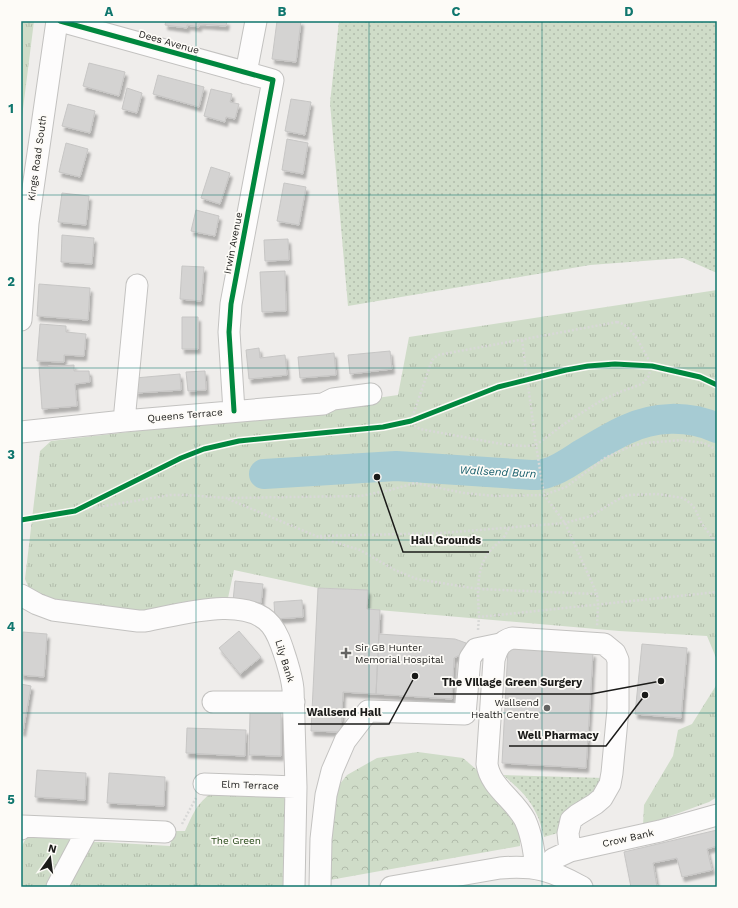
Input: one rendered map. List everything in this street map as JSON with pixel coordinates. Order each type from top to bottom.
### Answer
[{"type":"street","name":"Dees Avenue","points":[[58,21],[273,80]]},
{"type":"street","name":"Kings Road South","points":[[21,320],[28,223],[58,21]]},
{"type":"street","points":[[246,73],[256,21]]},
{"type":"street","name":"Irwin Avenue","points":[[234,411],[229,332],[231,304],[273,80]]},
{"type":"street","points":[[124,421],[137,285]]},
{"type":"street","name":"Queens Terrace","points":[[21,432],[124,421],[323,404],[333,399],[371,394]]},
{"type":"street","name":"Lily Bank","points":[[21,594],[37,604],[53,610],[138,621],[224,608],[256,614],[270,624],[279,637],[292,680],[296,787],[294,887]]},
{"type":"street","points":[[320,887],[321,839],[326,795],[332,771],[345,741],[368,711],[465,714],[470,658],[476,649],[500,644],[506,640],[520,637],[604,644],[611,648],[618,660],[618,709],[610,784],[602,798],[571,820],[568,832],[570,852]]},
{"type":"street","points":[[500,644],[494,660],[487,764],[488,772],[491,778],[516,806],[525,820],[541,870]]},
{"type":"street","points":[[213,702],[294,702]]},
{"type":"street","name":"Elm Terrace","points":[[204,784],[296,787]]},
{"type":"street","name":"Crow Bank","points":[[541,870],[554,859],[570,852],[660,831],[717,815]]},
{"type":"street","points":[[21,829],[22,826],[165,832]]},
{"type":"street","points":[[57,887],[88,829]]},
{"type":"street","points":[[391,887],[500,868],[516,867],[541,870],[563,877],[582,887]]},
{"type":"path","points":[[411,421],[432,360],[442,353],[617,322],[630,328],[652,366]]},
{"type":"path","points":[[522,340],[544,495],[565,523],[597,594],[598,605],[596,643]]},
{"type":"path","points":[[644,366],[659,368]]},
{"type":"path","points":[[411,421],[420,429],[507,445],[536,445],[567,422],[602,400],[642,384],[648,377],[652,366]]},
{"type":"path","points":[[520,381],[535,377]]},
{"type":"path","points":[[404,422],[418,418]]},
{"type":"path","points":[[68,513],[170,495],[227,498],[361,496],[415,483],[494,496],[544,495],[566,487],[605,458],[631,446],[645,443],[682,440],[704,443],[717,450]]},
{"type":"path","points":[[316,536],[442,533],[565,523],[591,516],[628,495],[657,494],[674,496],[690,502],[702,524],[717,544]]},
{"type":"path","points":[[227,498],[316,536],[360,550],[406,576],[417,579],[478,589],[597,594]]},
{"type":"path","points":[[75,512],[97,501]]},
{"type":"path","points":[[476,649],[479,617],[478,589],[482,565],[490,550],[505,537],[509,527]]},
{"type":"path","points":[[479,617],[717,592]]},
{"type":"path","points":[[165,832],[170,828],[179,828],[204,784]]},
{"type":"green space","points":[[21,21],[34,21],[21,125]]},
{"type":"green space","points":[[339,21],[717,21],[717,273],[683,258],[590,265],[348,306],[330,103]]},
{"type":"green space","points":[[717,290],[717,660],[707,636],[619,631],[367,609],[368,590],[318,588],[234,570],[228,598],[142,614],[53,603],[31,593],[25,579],[40,451],[51,441],[180,426],[398,395],[409,337]]},
{"type":"green space","points":[[717,684],[717,797],[709,802],[643,826],[644,805],[673,756],[678,730],[692,724]]},
{"type":"green space","points":[[418,752],[463,758],[477,770],[491,792],[520,831],[520,846],[330,880],[329,830],[333,803],[339,785],[347,775],[377,758]]},
{"type":"green space","points":[[503,775],[604,778],[561,832],[544,837],[539,819],[530,802]]},
{"type":"green space","name":"The Green","points":[[212,793],[283,796],[287,800],[286,887],[65,887],[87,846],[94,842],[102,842],[170,846],[173,831],[185,831],[199,805]]},
{"type":"green space","points":[[66,833],[70,839],[71,846],[49,887],[21,887],[20,860],[22,846],[25,840],[29,836]]},
{"type":"building","points":[[166,21],[227,21],[226,26],[199,24],[199,27],[187,25],[187,28],[165,25]]},
{"type":"building","points":[[277,21],[301,21],[296,62],[272,59]]},
{"type":"building","points":[[89,63],[125,72],[119,96],[83,86]]},
{"type":"building","points":[[158,75],[204,87],[199,107],[153,94]]},
{"type":"building","points":[[127,88],[142,93],[137,113],[122,109]]},
{"type":"building","points":[[211,89],[232,94],[230,102],[239,104],[235,119],[226,117],[225,122],[204,116]]},
{"type":"building","points":[[291,99],[311,102],[305,135],[285,131]]},
{"type":"building","points":[[68,104],[95,111],[90,133],[62,126]]},
{"type":"building","points":[[287,139],[308,143],[303,174],[282,170]]},
{"type":"building","points":[[66,143],[88,149],[80,177],[59,172]]},
{"type":"building","points":[[211,167],[230,173],[220,204],[201,198]]},
{"type":"building","points":[[284,183],[306,187],[299,225],[277,221]]},
{"type":"building","points":[[62,193],[89,196],[86,225],[58,222]]},
{"type":"building","points":[[196,210],[219,216],[215,236],[191,231]]},
{"type":"building","points":[[62,235],[94,238],[92,264],[61,262]]},
{"type":"building","points":[[288,239],[289,260],[265,261],[264,240]]},
{"type":"building","points":[[182,266],[204,267],[201,301],[180,299]]},
{"type":"building","points":[[285,271],[286,311],[262,312],[260,272]]},
{"type":"building","points":[[39,284],[90,288],[88,320],[37,316]]},
{"type":"building","points":[[182,317],[198,317],[198,349],[182,349]]},
{"type":"building","points":[[40,324],[66,326],[66,332],[86,334],[84,356],[64,355],[64,362],[37,361]]},
{"type":"building","points":[[259,348],[260,358],[285,355],[287,375],[249,379],[246,350]]},
{"type":"building","points":[[390,351],[392,369],[350,374],[348,355]]},
{"type":"building","points":[[334,353],[336,375],[300,378],[298,357]]},
{"type":"building","points":[[74,365],[74,371],[89,371],[90,382],[75,384],[77,406],[42,409],[39,367]]},
{"type":"building","points":[[205,371],[206,390],[188,391],[186,372]]},
{"type":"building","points":[[180,374],[181,390],[136,393],[135,378]]},
{"type":"building","points":[[235,581],[263,584],[261,603],[233,601]]},
{"type":"building","name":"Sir GB Hunter Memorial Hospital","points":[[318,588],[368,590],[367,609],[380,610],[376,694],[343,692],[341,732],[311,731]]},
{"type":"building","points":[[302,600],[303,617],[275,619],[274,602]]},
{"type":"building","points":[[239,631],[261,657],[240,674],[219,648]]},
{"type":"building","points":[[23,632],[47,634],[44,677],[21,675]]},
{"type":"building","points":[[379,634],[455,639],[466,643],[466,652],[454,658],[452,699],[376,694]]},
{"type":"building","points":[[642,644],[687,648],[681,718],[635,714]]},
{"type":"building","name":"Wallsend Health Centre","points":[[508,648],[593,653],[586,768],[502,763]]},
{"type":"building","points":[[21,684],[31,686],[23,732],[21,731]]},
{"type":"building","points":[[250,713],[281,713],[281,756],[249,755]]},
{"type":"building","points":[[187,728],[246,730],[245,756],[186,753]]},
{"type":"building","points":[[37,770],[86,773],[85,800],[35,797]]},
{"type":"building","points":[[109,773],[165,777],[164,806],[107,803]]},
{"type":"building","points":[[717,830],[717,846],[707,849],[712,870],[682,877],[677,858],[653,863],[657,887],[631,887],[624,852]]},
{"type":"waterway","name":"Wallsend Burn","points":[[264,474],[396,466],[540,475],[556,470],[636,425],[659,420],[683,419],[717,428]]},
{"type":"cycle path","points":[[60,21],[273,80],[231,304],[229,332],[234,411]]},
{"type":"cycle path","points":[[21,520],[75,511],[181,458],[204,449],[239,441],[383,427],[411,421],[498,387],[566,370],[588,366],[615,364],[652,366],[700,377],[717,385]]},
{"type":"place","name":"Hall Grounds","points":[[377,477]]},
{"type":"place","name":"Sir GB Hunter Memorial Hospital","points":[[346,653]]},
{"type":"place","name":"Wallsend Hall","points":[[415,676]]},
{"type":"place","name":"The Village Green Surgery","points":[[661,681]]},
{"type":"place","name":"Well Pharmacy","points":[[645,695]]},
{"type":"place","name":"Wallsend Health Centre","points":[[547,708]]}]
